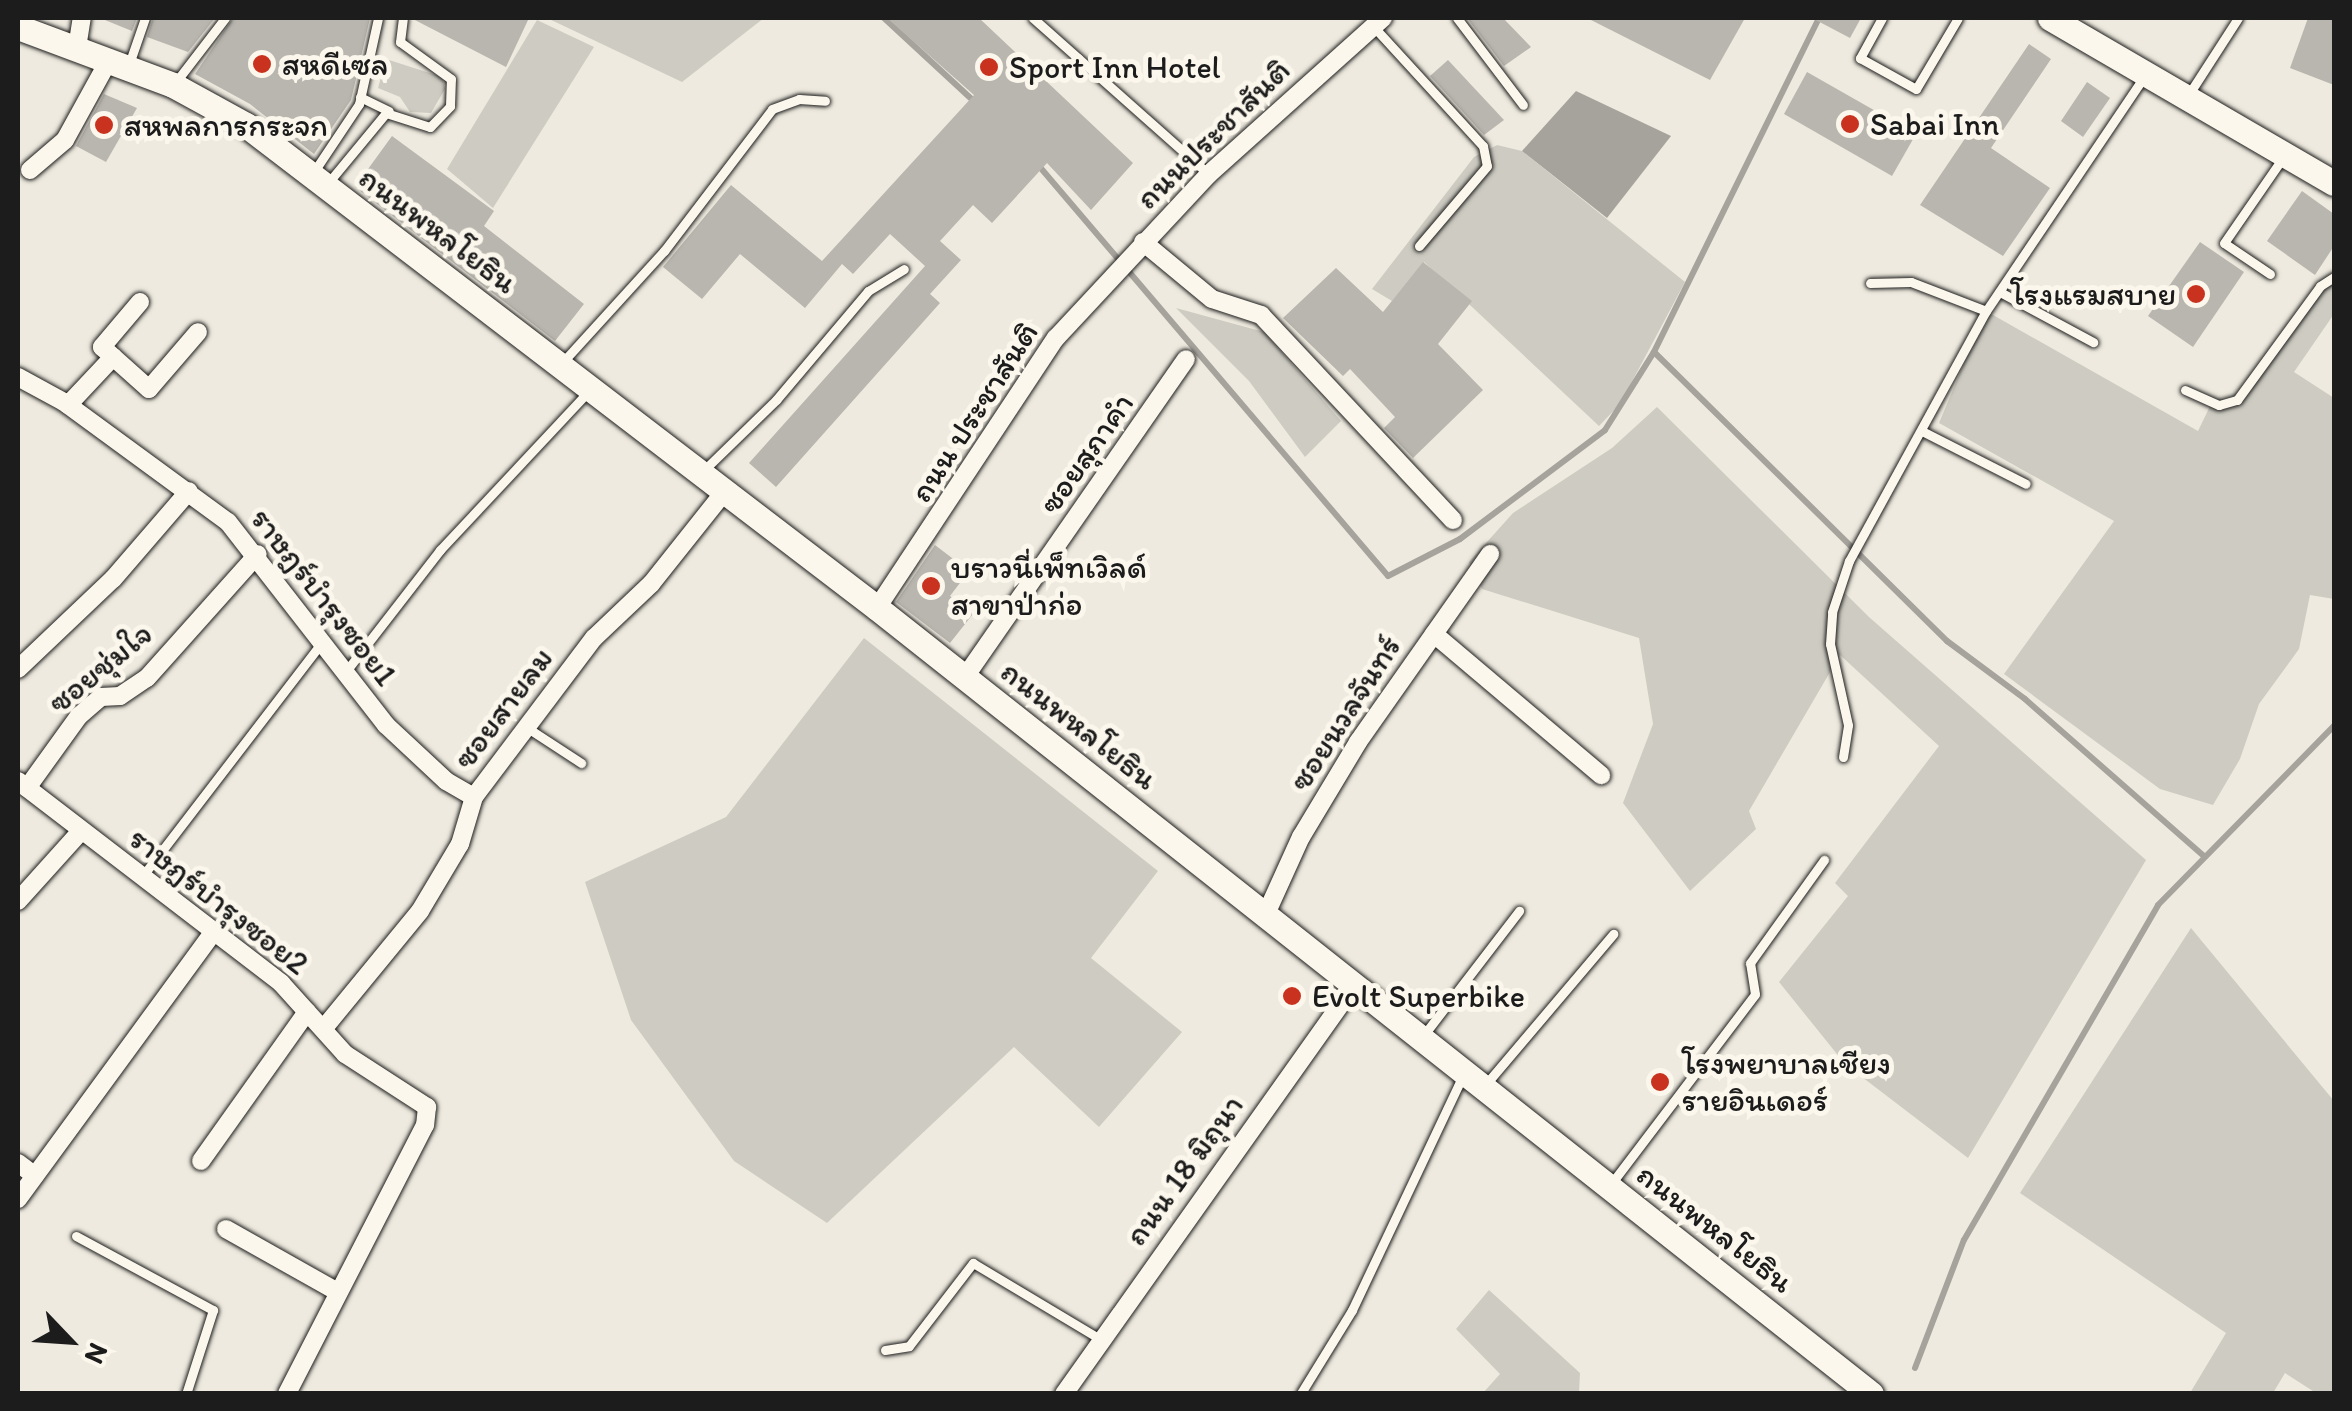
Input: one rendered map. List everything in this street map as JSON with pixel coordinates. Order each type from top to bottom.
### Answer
[{"type":"main road","points":[[2050,18],[2334,183]]},
{"type":"main road","name":"ถนนพหลโยธิน","points":[[18,27],[173,85],[246,125],[877,608],[1864,1391]]},
{"type":"street","points":[[78,48],[82,18]]},
{"type":"street","name":"ถนนประชาสันติ","points":[[1137,249],[1208,174],[1378,22]]},
{"type":"street","points":[[30,170],[65,140],[119,63]]},
{"type":"street","points":[[1137,249],[1212,299],[1261,315],[1453,520]]},
{"type":"street","name":"ถนน ประชาสันติ","points":[[877,608],[1056,338],[1137,249]]},
{"type":"street","points":[[140,302],[102,347],[149,389],[198,332]]},
{"type":"street","points":[[68,405],[113,357]]},
{"type":"street","name":"ซอยสุภาคำ","points":[[965,677],[1186,359]]},
{"type":"street","name":"ราษฎร์บำรุงซอย1","points":[[18,378],[68,405],[189,491],[258,554],[386,725],[446,782],[474,797]]},
{"type":"street","name":"ซอยสายลม","points":[[324,1028],[420,911],[460,844],[474,797],[526,727],[594,638],[650,584],[725,490]]},
{"type":"street","points":[[18,668],[114,579],[189,491]]},
{"type":"street","name":"ซอยชุ่มใจ","points":[[22,785],[80,716],[102,697],[120,696],[147,678],[258,554]]},
{"type":"street","name":"ซอยนวลจันทร์","points":[[1266,914],[1320,805],[1490,554]]},
{"type":"street","points":[[1434,634],[1601,774]]},
{"type":"street","name":"ราษฎร์บำรุงซอย2","points":[[22,785],[212,934],[281,982],[345,1054],[427,1106],[425,1125],[336,1292]]},
{"type":"street","points":[[18,901],[81,831]]},
{"type":"street","points":[[18,1199],[212,934]]},
{"type":"street","name":"ถนน 18 มิถุนา","points":[[1070,1391],[1100,1338],[1355,984]]},
{"type":"street","points":[[201,1161],[307,1012]]},
{"type":"street","points":[[18,1163],[34,1176]]},
{"type":"street","points":[[226,1229],[336,1292],[287,1394]]},
{"type":"lane","points":[[119,63],[144,18]]},
{"type":"lane","points":[[173,85],[225,18]]},
{"type":"lane","points":[[319,181],[360,97],[378,18]]},
{"type":"lane","points":[[360,97],[392,112],[410,126],[430,127],[450,106],[454,92],[438,68],[403,48],[403,18]]},
{"type":"lane","points":[[1033,18],[1208,174]]},
{"type":"lane","points":[[1457,18],[1523,105]]},
{"type":"lane","points":[[1882,18],[1860,58],[1916,89],[1958,18]]},
{"type":"lane","points":[[2188,96],[2238,18]]},
{"type":"lane","points":[[1378,22],[1482,146],[1487,166],[1419,246]]},
{"type":"lane","points":[[1842,758],[1848,724],[1830,644],[1832,612],[1852,557],[1924,432],[1986,311],[2146,72]]},
{"type":"lane","points":[[562,364],[664,251],[772,109],[799,98],[825,101]]},
{"type":"lane","points":[[319,181],[392,112]]},
{"type":"lane","points":[[2270,274],[2224,243],[2285,154]]},
{"type":"lane","points":[[702,472],[776,400],[868,290],[904,269]]},
{"type":"lane","points":[[2186,390],[2219,406],[2237,400],[2320,286],[2334,277]]},
{"type":"lane","points":[[1870,283],[1911,282],[1986,311]]},
{"type":"lane","points":[[2000,292],[2092,342]]},
{"type":"lane","points":[[347,670],[440,550],[592,388]]},
{"type":"lane","points":[[1924,432],[2026,484]]},
{"type":"lane","points":[[140,878],[321,643]]},
{"type":"lane","points":[[526,727],[581,762]]},
{"type":"lane","points":[[1609,1186],[1755,994],[1750,963],[1824,860]]},
{"type":"lane","points":[[1422,1037],[1519,911]]},
{"type":"lane","points":[[1301,1393],[1352,1310],[1474,1079],[1614,934]]},
{"type":"lane","points":[[76,1236],[212,1310],[186,1394]]},
{"type":"lane","points":[[885,1350],[910,1346],[973,1263],[1100,1338]]},
{"type":"shaded area","points":[[547,18],[764,18],[682,82]]},
{"type":"shaded area","points":[[537,20],[594,47],[493,208],[447,169]]},
{"type":"shaded area","points":[[386,59],[442,77],[445,89],[431,113],[410,112],[400,97],[378,88]]},
{"type":"shaded area","points":[[1576,91],[1671,136],[1607,218],[1522,151]]},
{"type":"shaded area","points":[[1497,145],[1522,151],[1685,282],[1620,404],[1599,426],[1424,262],[1392,301],[1372,289],[1474,157]]},
{"type":"shaded area","points":[[2334,277],[2334,314],[2294,372],[2334,398],[2334,599],[2310,595],[2299,649],[2259,704],[2240,759],[2213,805],[2160,789],[2004,674],[2114,521],[1939,423],[1986,311],[2198,431],[2212,402],[2237,400],[2320,286]]},
{"type":"shaded area","points":[[1176,308],[1264,332],[1341,421],[1305,457],[1249,381]]},
{"type":"shaded area","points":[[1657,407],[1869,617],[2146,860],[1968,1158],[1845,1064],[1779,982],[1848,896],[1835,883],[1939,746],[1840,655],[1749,811],[1756,829],[1690,891],[1623,803],[1653,724],[1639,638],[1482,589],[1469,562],[1513,513],[1612,448]]},
{"type":"shaded area","points":[[864,638],[1158,871],[1091,958],[1182,1032],[1099,1127],[1014,1047],[827,1223],[734,1161],[631,1020],[585,882],[726,817]]},
{"type":"shaded area","points":[[2191,928],[2334,1101],[2334,1393],[2316,1393],[2285,1373],[2273,1393],[2190,1393],[2226,1333],[2020,1193]]},
{"type":"shaded area","points":[[1489,1290],[1580,1373],[1579,1393],[1483,1393],[1500,1374],[1456,1329]]},
{"type":"building","points":[[100,18],[137,18],[132,31]]},
{"type":"building","points":[[153,18],[215,18],[188,52],[147,37]]},
{"type":"building","points":[[233,18],[370,18],[351,100],[314,154],[250,104],[195,74]]},
{"type":"building","points":[[411,18],[529,18],[506,67]]},
{"type":"building","points":[[887,18],[979,18],[1133,163],[1091,210],[1047,163],[992,223],[973,205],[940,241],[961,260],[930,294],[940,303],[776,487],[749,463],[925,266],[890,234],[853,274],[842,264],[805,308],[740,254],[702,299],[663,267],[731,185],[822,261],[974,95]]},
{"type":"building","points":[[1467,18],[1503,18],[1531,47],[1504,66]]},
{"type":"building","points":[[1587,18],[1745,18],[1710,80]]},
{"type":"building","points":[[1812,18],[1861,18],[1850,38]]},
{"type":"building","points":[[2308,18],[2334,18],[2334,85],[2290,68]]},
{"type":"building","points":[[2029,44],[2051,59],[1991,148],[2050,188],[2003,256],[1920,205]]},
{"type":"building","points":[[1448,60],[1504,120],[1484,135],[1430,76]]},
{"type":"building","name":"Sabai Inn","points":[[1807,72],[1916,134],[1892,176],[1784,114]]},
{"type":"building","points":[[2087,82],[2110,98],[2083,137],[2061,121]]},
{"type":"building","name":"สหพลการกระจก","points":[[104,94],[137,108],[106,162],[76,146]]},
{"type":"building","points":[[392,136],[494,211],[484,226],[584,304],[555,341],[355,187]]},
{"type":"building","points":[[2302,191],[2334,214],[2334,246],[2315,275],[2267,241]]},
{"type":"building","name":"โรงแรมสบาย","points":[[2200,242],[2244,272],[2193,347],[2148,316]]},
{"type":"building","points":[[1423,262],[1472,301],[1438,344],[1483,390],[1413,458],[1384,428],[1395,417],[1350,369],[1343,376],[1283,318],[1336,268],[1383,312]]},
{"type":"building","name":"บราวนี่เพ็ทเวิลด์ สาขาป่าก่อ","points":[[935,545],[969,571],[950,596],[973,614],[950,643],[896,602]]},
{"type":"waterway","points":[[884,18],[977,104]]},
{"type":"waterway","points":[[1819,18],[1654,352],[1947,641],[2025,699],[2204,856]]},
{"type":"waterway","points":[[1039,166],[1388,576],[1460,539],[1605,430],[1654,352]]},
{"type":"waterway","points":[[1915,1368],[1964,1240],[2158,905],[2334,726]]},
{"type":"place","name":"สหดีเซล","points":[[262,64]]},
{"type":"place","name":"Sport Inn Hotel","points":[[989,67]]},
{"type":"place","name":"Sabai Inn","points":[[1850,124]]},
{"type":"place","name":"สหพลการกระจก","points":[[104,125]]},
{"type":"place","name":"โรงแรมสบาย","points":[[2196,294]]},
{"type":"place","name":"บราวนี่เพ็ทเวิลด์ สาขาป่าก่อ","points":[[931,586]]},
{"type":"place","name":"Evolt Superbike","points":[[1292,996]]},
{"type":"place","name":"โรงพยาบาลเชียง รายอินเดอร์","points":[[1660,1082]]}]
